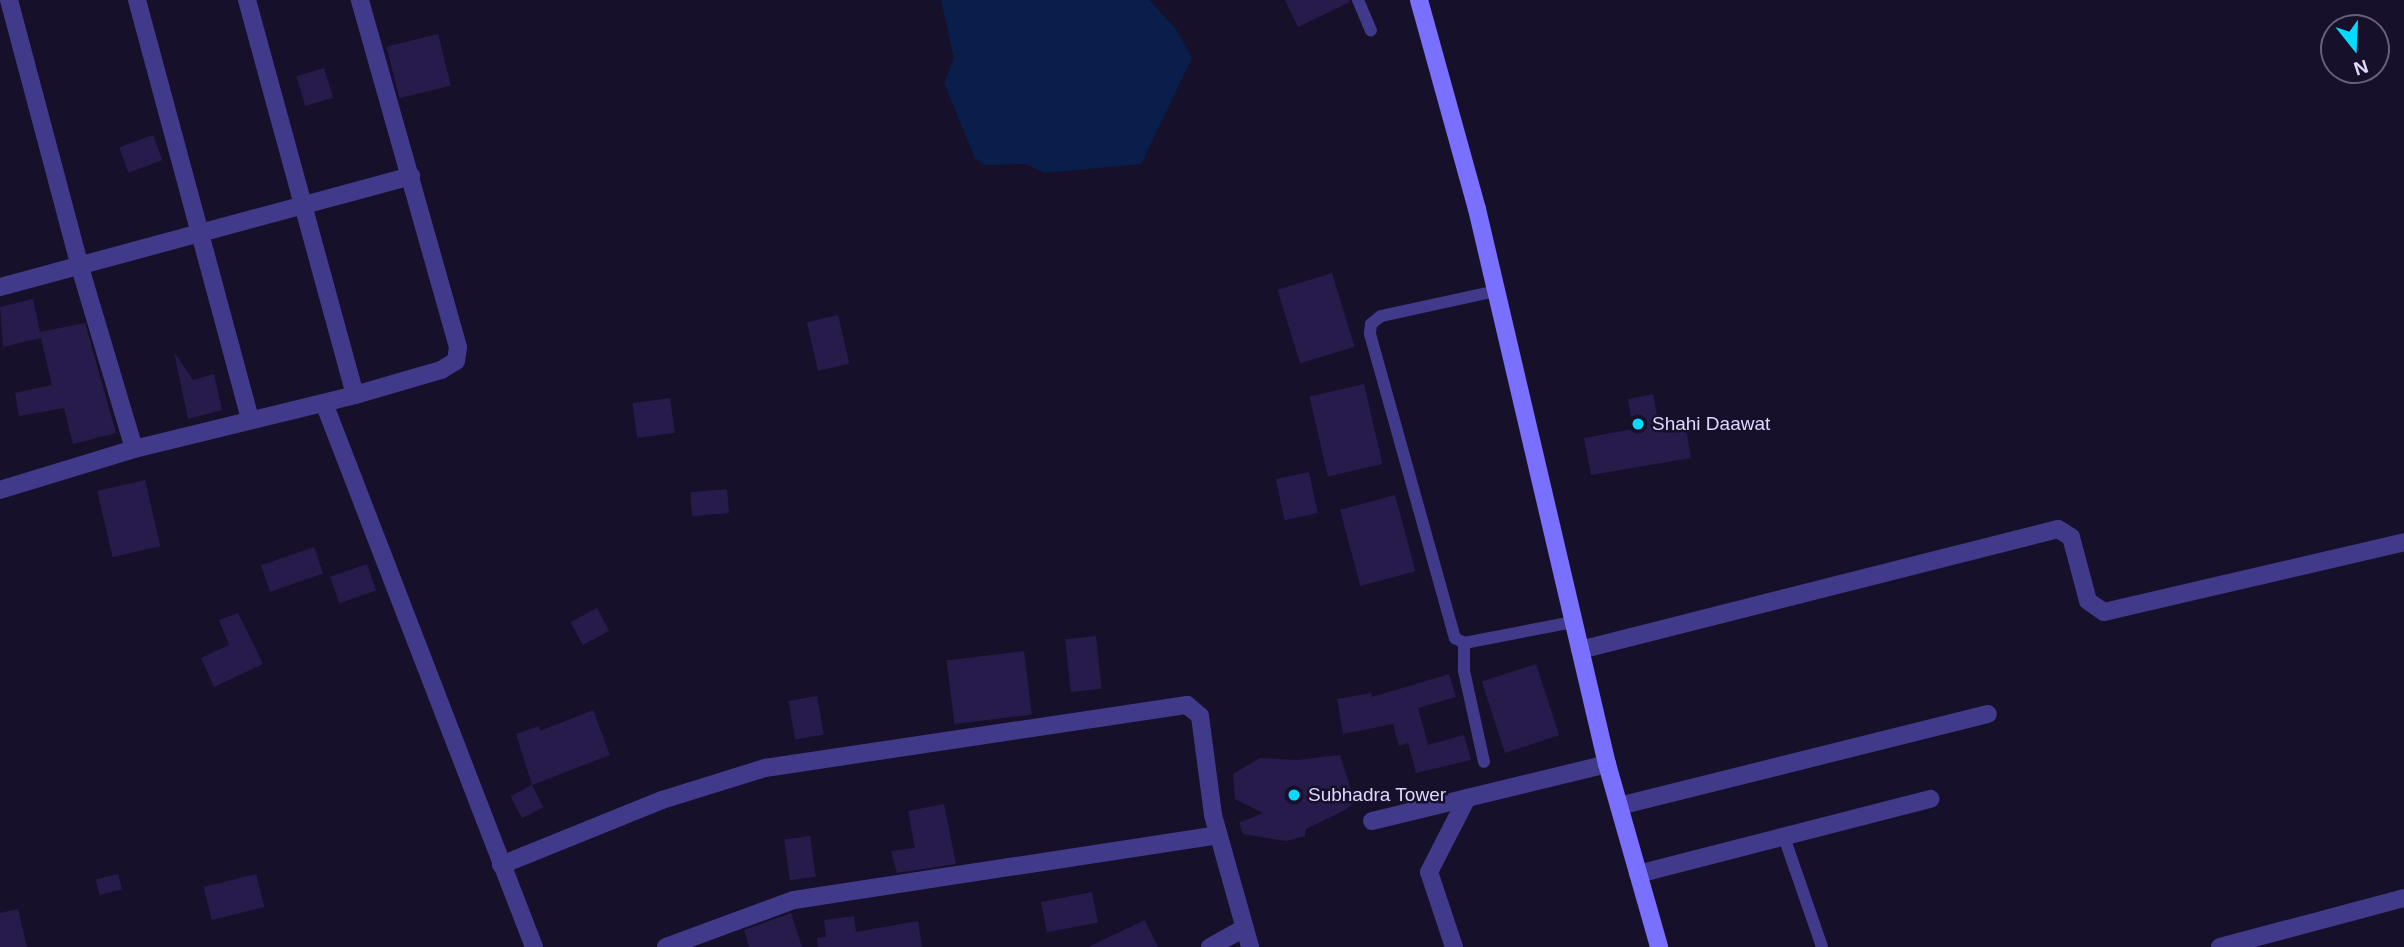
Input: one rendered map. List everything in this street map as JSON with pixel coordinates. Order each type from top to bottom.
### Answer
[{"type":"street","points":[[9,0],[79,264],[134,449]]},
{"type":"street","points":[[137,0],[250,420]]},
{"type":"street","points":[[247,0],[355,395]]},
{"type":"street","points":[[0,490],[134,449],[355,395],[441,370],[456,361],[458,346],[360,0]]},
{"type":"street","points":[[1419,0],[1496,291],[1607,764],[1658,947]]},
{"type":"street","points":[[0,288],[79,264],[411,176]]},
{"type":"street","points":[[324,403],[534,947]]},
{"type":"street","points":[[1580,650],[2058,529],[2071,537],[2088,601],[2104,612],[2404,542]]},
{"type":"street","points":[[501,865],[687,790],[765,768],[1187,705],[1200,716],[1217,835],[1250,947]]},
{"type":"street","points":[[1619,806],[1988,714]]},
{"type":"street","points":[[1372,821],[1607,764]]},
{"type":"street","points":[[1454,947],[1429,872],[1467,798]]},
{"type":"street","points":[[1638,874],[1931,799]]},
{"type":"street","points":[[666,947],[794,900],[1217,835]]},
{"type":"street","points":[[2220,947],[2404,898]]},
{"type":"street","points":[[1210,947],[1243,929]]},
{"type":"lane","points":[[1358,0],[1371,30]]},
{"type":"lane","points":[[1484,762],[1464,671],[1464,643],[1451,628],[1370,334],[1371,324],[1381,316],[1496,291]]},
{"type":"lane","points":[[1464,643],[1573,622]]},
{"type":"lane","points":[[1784,837],[1822,947]]},
{"type":"water","points":[[941,0],[1149,0],[1176,29],[1192,58],[1141,164],[1044,173],[1026,164],[985,165],[975,158],[944,83],[954,59]]},
{"type":"building","points":[[1285,0],[1349,0],[1350,2],[1298,27]]},
{"type":"building","points":[[438,34],[451,85],[399,98],[387,47]]},
{"type":"building","points":[[324,68],[333,98],[305,106],[296,76]]},
{"type":"building","points":[[153,135],[162,160],[128,173],[119,147]]},
{"type":"building","points":[[1332,273],[1355,347],[1300,363],[1277,290]]},
{"type":"building","points":[[33,299],[40,332],[85,323],[116,433],[73,444],[64,408],[19,416],[15,393],[52,385],[41,338],[3,347],[0,307]]},
{"type":"building","points":[[838,315],[849,364],[818,371],[807,322]]},
{"type":"building","points":[[174,352],[193,380],[214,374],[222,410],[188,419]]},
{"type":"building","points":[[1364,384],[1382,464],[1328,476],[1309,397]]},
{"type":"building","points":[[1653,394],[1659,426],[1685,422],[1691,458],[1591,475],[1584,438],[1633,429],[1628,399]]},
{"type":"building","points":[[670,398],[675,433],[637,438],[632,403]]},
{"type":"building","points":[[1309,472],[1318,513],[1284,520],[1276,479]]},
{"type":"building","points":[[145,480],[160,546],[113,557],[97,491]]},
{"type":"building","points":[[727,489],[729,513],[692,516],[690,492]]},
{"type":"building","points":[[1395,495],[1415,571],[1360,586],[1340,510]]},
{"type":"building","points":[[314,547],[323,573],[270,592],[261,565]]},
{"type":"building","points":[[367,564],[376,590],[339,603],[330,577]]},
{"type":"building","points":[[597,608],[609,631],[583,645],[571,622]]},
{"type":"building","points":[[238,613],[263,664],[214,687],[201,658],[229,645],[219,620]]},
{"type":"building","points":[[1096,636],[1102,689],[1071,692],[1065,639]]},
{"type":"building","points":[[1024,651],[1032,715],[954,724],[947,661]]},
{"type":"building","points":[[1536,664],[1559,735],[1505,753],[1482,682]]},
{"type":"building","points":[[1449,674],[1456,697],[1418,708],[1428,745],[1464,735],[1471,760],[1416,773],[1408,743],[1399,746],[1393,724],[1343,734],[1337,699],[1371,693],[1372,697]]},
{"type":"building","points":[[817,696],[824,734],[795,739],[788,701]]},
{"type":"building","points":[[593,710],[610,755],[532,785],[516,734],[539,726],[540,731]]},
{"type":"building","name":"Subhadra Tower","points":[[1340,755],[1355,802],[1345,810],[1306,829],[1305,836],[1286,841],[1243,834],[1239,823],[1263,813],[1235,799],[1233,774],[1260,758],[1297,760]]},
{"type":"building","points":[[532,785],[543,807],[522,818],[511,796]]},
{"type":"building","points":[[944,804],[956,864],[897,873],[891,851],[915,848],[908,811]]},
{"type":"building","points":[[810,836],[816,877],[790,880],[784,840]]},
{"type":"building","points":[[118,874],[122,890],[100,895],[96,880]]},
{"type":"building","points":[[256,874],[264,907],[212,920],[204,887]]},
{"type":"building","points":[[1092,892],[1098,922],[1047,932],[1041,902]]},
{"type":"building","points":[[18,909],[27,947],[0,947],[0,913]]},
{"type":"building","points":[[791,913],[802,947],[749,947],[744,930]]},
{"type":"building","points":[[854,916],[856,932],[918,921],[922,947],[818,947],[817,938],[826,937],[824,920]]},
{"type":"building","points":[[1145,920],[1158,947],[1088,947]]},
{"type":"place","name":"Shahi Daawat","points":[[1638,424]]},
{"type":"place","name":"Subhadra Tower","points":[[1294,795]]}]
